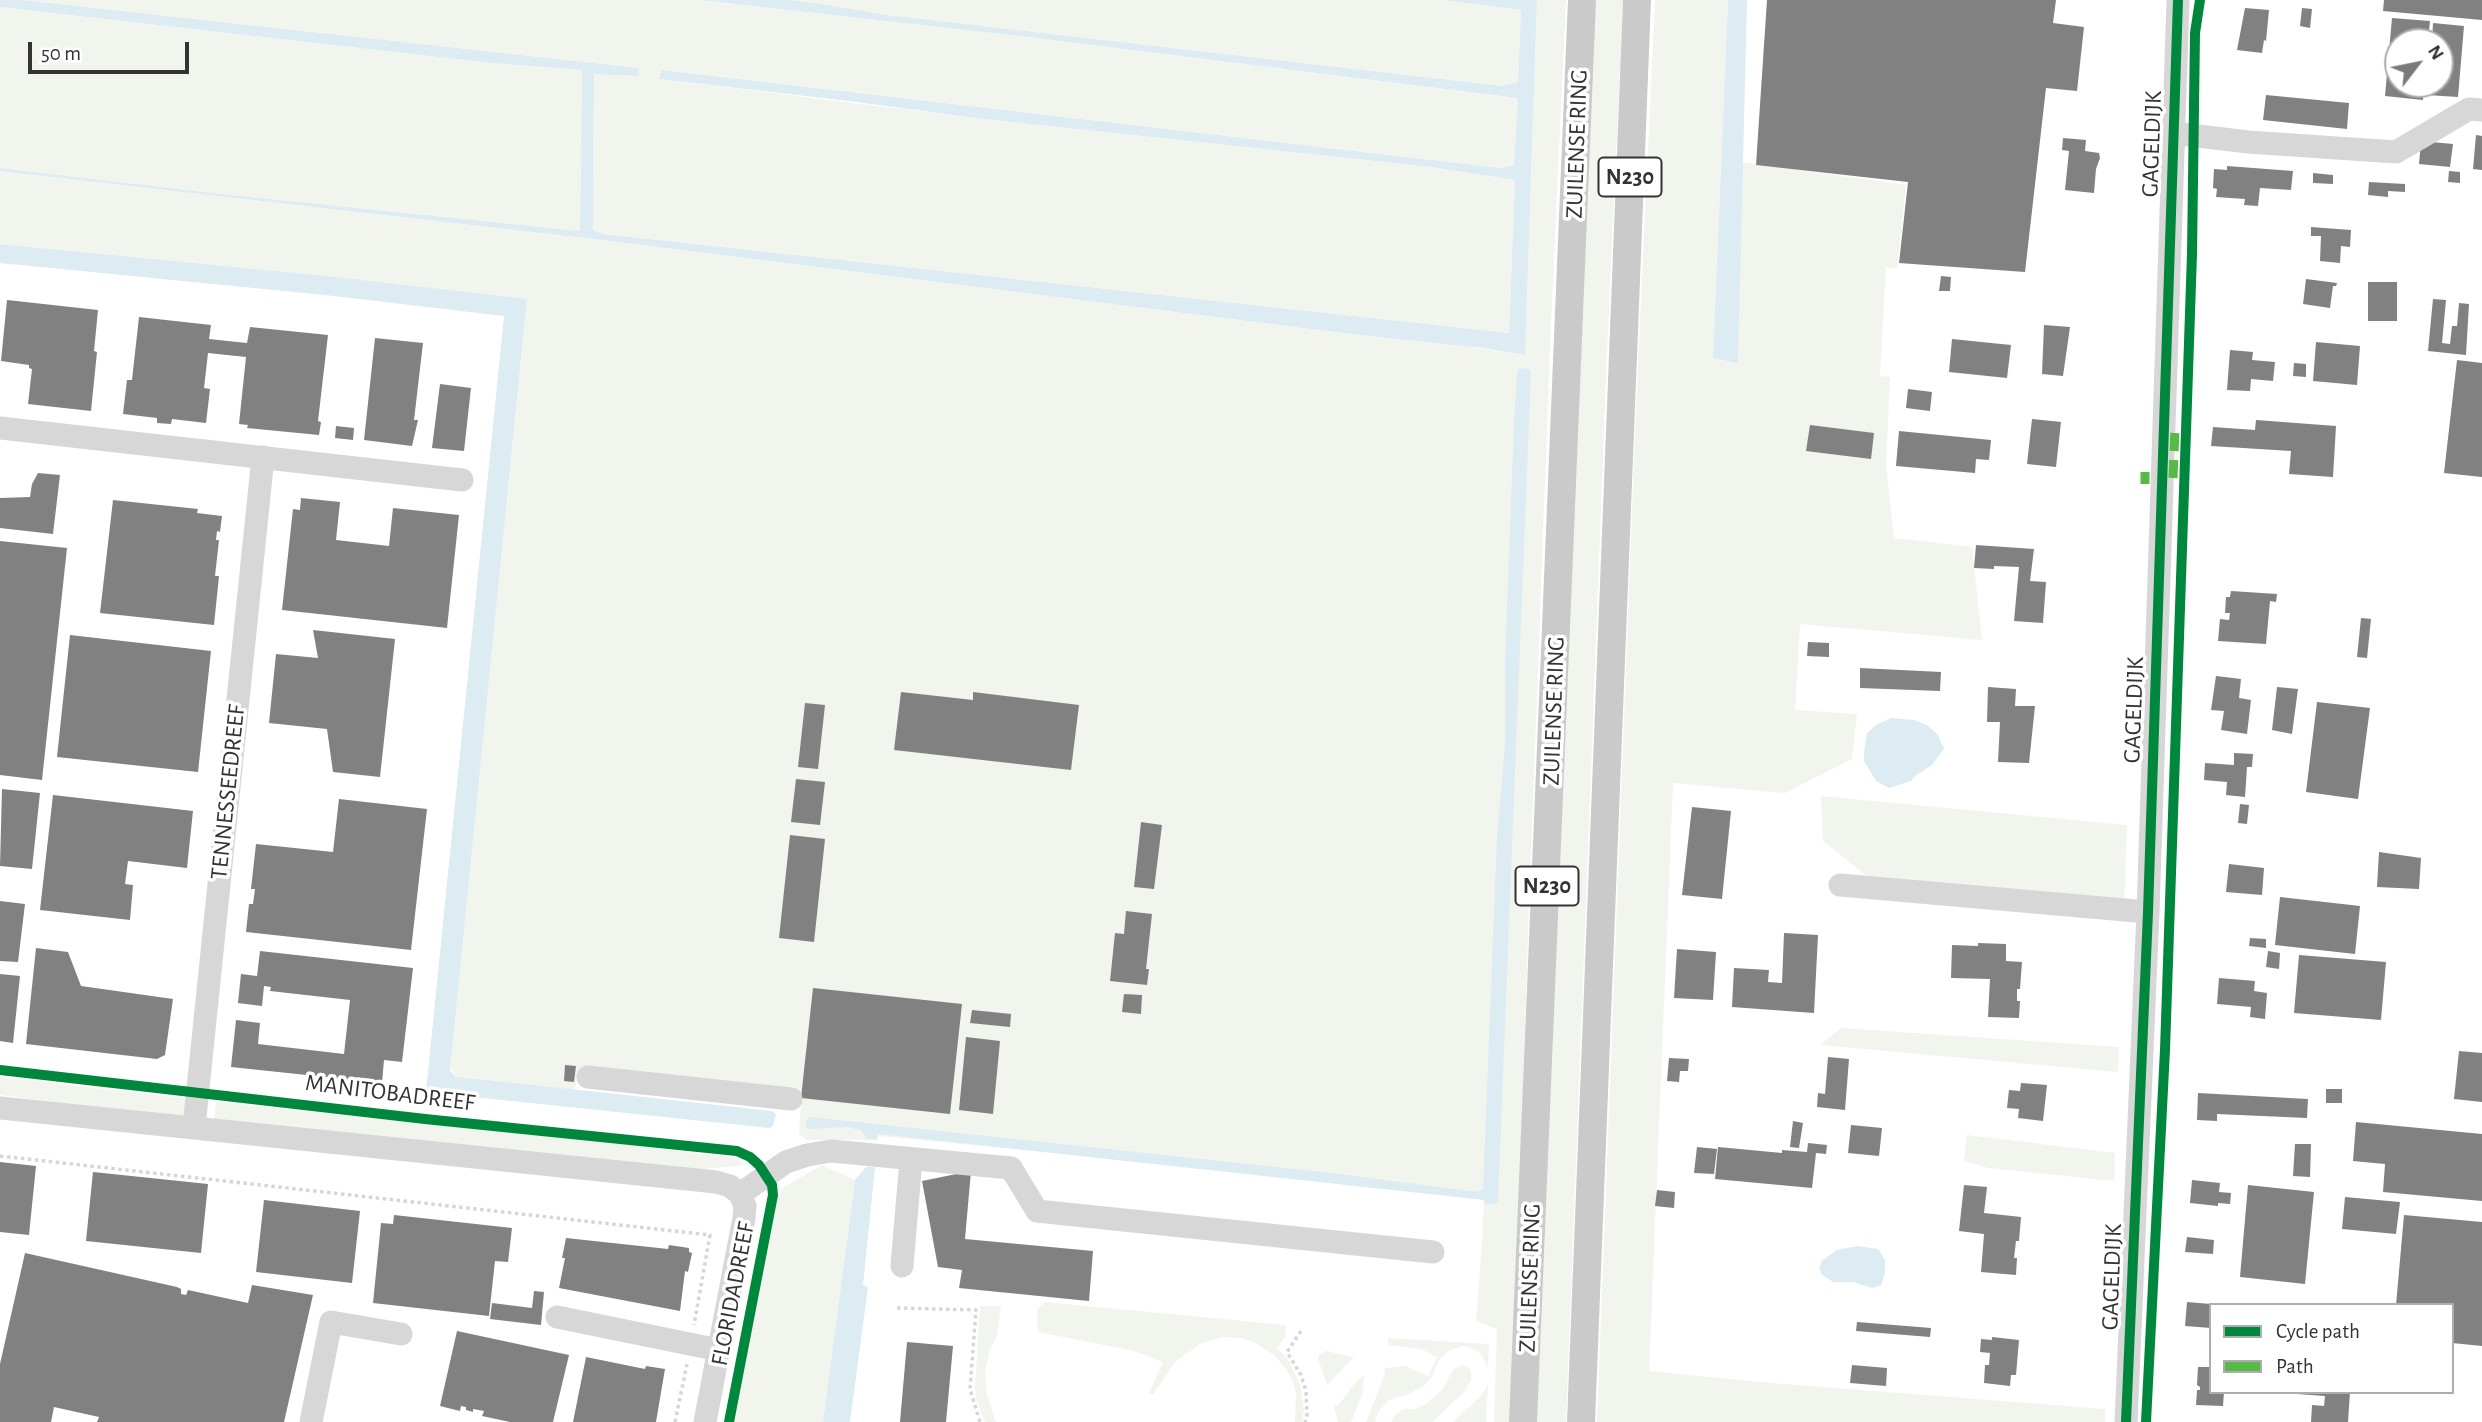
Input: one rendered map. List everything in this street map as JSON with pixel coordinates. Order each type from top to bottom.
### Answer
[{"type":"main road","name":"ZUILENSE RING","points":[[1524,1422],[1582,0]]},
{"type":"main road","name":"N230","points":[[1581,1422],[1637,0]]},
{"type":"street","name":"GAGELDIJK","points":[[2126,1422],[2148,912],[2178,0]]},
{"type":"street","points":[[2173,133],[2248,142],[2396,152],[2469,109],[2482,110]]},
{"type":"street","points":[[0,428],[462,480]]},
{"type":"street","name":"TENNESSEEDREEF","points":[[194,1127],[263,457]]},
{"type":"street","points":[[1840,885],[2148,912]]},
{"type":"street","points":[[588,1077],[791,1099]]},
{"type":"street","points":[[0,1108],[716,1182],[730,1186],[740,1194],[786,1162],[831,1151],[1012,1168],[1037,1211],[1433,1252]]},
{"type":"street","points":[[902,1266],[911,1158]]},
{"type":"street","name":"FLORIDADREEF","points":[[705,1422],[744,1218],[745,1206],[740,1194]]},
{"type":"street","points":[[557,1317],[719,1350]]},
{"type":"street","points":[[311,1422],[331,1322],[401,1334]]},
{"type":"path","points":[[0,1156],[710,1235],[676,1422]]},
{"type":"path","points":[[897,1308],[976,1310],[970,1389],[980,1422]]},
{"type":"path","points":[[1301,1331],[1287,1352],[1301,1375],[1306,1391],[1306,1422]]},
{"type":"shaded area","points":[[0,0],[22,0],[639,68],[639,76],[594,74],[593,230],[603,234],[1509,333],[1515,180],[1431,167],[975,118],[659,79],[662,70],[1500,168],[1514,165],[1518,98],[1028,37],[700,0],[787,0],[815,3],[887,15],[1502,86],[1518,82],[1521,10],[1443,0],[1537,0],[1525,355],[602,240],[0,171],[0,168],[580,231],[582,70],[491,63],[0,7]]},
{"type":"shaded area","points":[[22,0],[700,0],[1028,37],[1518,98],[1514,165],[1500,168],[663,70],[659,79],[975,118],[1431,167],[1515,180],[1509,333],[603,234],[593,230],[594,73],[638,76],[639,68]]},
{"type":"shaded area","points":[[787,0],[1443,0],[1521,10],[1518,82],[1502,86],[1484,84],[887,15]]},
{"type":"shaded area","points":[[1537,0],[1566,0],[1550,345],[1512,1422],[1494,1422],[1497,1329],[1476,1321],[1484,1193],[878,1136],[877,1140],[807,1140],[799,1134],[801,1098],[856,1103],[578,1070],[575,1090],[456,1076],[450,1067],[527,300],[327,276],[0,244],[0,171],[602,240],[1343,333],[1432,341],[1525,355]]},
{"type":"shaded area","points":[[1589,0],[1623,0],[1566,1422],[1534,1422]]},
{"type":"shaded area","points":[[1655,0],[1728,0],[1713,358],[1738,362],[1742,162],[1906,185],[1897,268],[1886,267],[1880,376],[1890,377],[1886,465],[1894,538],[1972,547],[1982,640],[1800,624],[1795,710],[1857,714],[1852,759],[1785,793],[1673,783],[1649,1371],[2105,1409],[2105,1422],[1597,1422],[1636,408]]},
{"type":"shaded area","points":[[1728,0],[1747,0],[1738,363],[1713,358]]},
{"type":"shaded area","points":[[0,7],[491,63],[582,70],[580,231],[0,168]]},
{"type":"shaded area","points":[[0,244],[327,276],[527,299],[450,1070],[460,1077],[772,1111],[776,1114],[773,1126],[769,1128],[426,1092],[504,316],[325,295],[0,263]]},
{"type":"shaded area","points":[[1518,369],[1531,370],[1498,1201],[1495,1204],[1486,1204],[1484,1200],[878,1134],[877,1140],[867,1138],[861,1130],[846,1127],[806,1127],[806,1120],[810,1117],[1323,1172],[1478,1192],[1483,1189],[1497,837],[1505,744],[1505,664],[1514,423]]},
{"type":"shaded area","points":[[1891,718],[1914,720],[1927,725],[1938,735],[1944,749],[1932,765],[1911,781],[1889,788],[1876,781],[1864,761],[1864,752],[1867,733]]},
{"type":"shaded area","points":[[1821,796],[2127,825],[2124,906],[1873,881],[1823,841]]},
{"type":"shaded area","points":[[1841,1028],[2119,1047],[2118,1072],[1820,1045]]},
{"type":"shaded area","points":[[0,1077],[189,1099],[187,1119],[0,1095]]},
{"type":"shaded area","points":[[216,1102],[629,1145],[735,1158],[747,1165],[693,1170],[214,1121]]},
{"type":"shaded area","points":[[1967,1135],[2115,1153],[2114,1181],[1988,1168],[1964,1161]]},
{"type":"shaded area","points":[[822,1165],[855,1180],[823,1422],[733,1422],[775,1200],[784,1187]]},
{"type":"shaded area","points":[[866,1167],[875,1167],[863,1285],[868,1287],[850,1422],[823,1422],[855,1180]]},
{"type":"shaded area","points":[[1858,1246],[1878,1249],[1885,1260],[1885,1274],[1881,1285],[1872,1288],[1853,1282],[1833,1282],[1822,1275],[1819,1267],[1823,1260],[1837,1250]]},
{"type":"shaded area","points":[[1044,1302],[1286,1325],[1285,1337],[1277,1348],[1287,1358],[1300,1384],[1304,1410],[1302,1422],[1295,1422],[1296,1393],[1286,1369],[1274,1355],[1254,1342],[1222,1337],[1200,1344],[1176,1361],[1153,1395],[1149,1393],[1163,1362],[1134,1351],[1038,1332],[1037,1310]]},
{"type":"shaded area","points":[[980,1306],[1001,1306],[997,1336],[990,1349],[985,1372],[987,1395],[996,1422],[985,1422],[976,1400]]},
{"type":"shaded area","points":[[1388,1338],[1489,1344],[1488,1367],[1480,1353],[1469,1347],[1450,1350],[1439,1360],[1426,1384],[1409,1394],[1389,1400],[1379,1410],[1375,1422],[1366,1422],[1385,1368],[1405,1366],[1428,1376],[1437,1358],[1422,1349],[1388,1345]]},
{"type":"shaded area","points":[[1326,1351],[1354,1357],[1327,1385],[1318,1358]]},
{"type":"shaded area","points":[[1462,1365],[1471,1370],[1471,1381],[1467,1389],[1432,1422],[1391,1422],[1396,1414],[1404,1409],[1415,1409],[1426,1404],[1442,1390],[1453,1370]]},
{"type":"shaded area","points":[[1364,1375],[1363,1392],[1351,1422],[1338,1422],[1334,1407]]},
{"type":"shaded area","points":[[1488,1384],[1486,1422],[1453,1422],[1481,1396]]},
{"type":"building","points":[[1767,0],[2056,0],[2053,23],[2084,27],[2077,91],[2046,88],[2025,272],[1899,263],[1908,182],[1756,165]]},
{"type":"building","points":[[2384,0],[2482,0],[2482,20],[2383,11]]},
{"type":"building","points":[[2245,8],[2269,10],[2262,53],[2237,50]]},
{"type":"building","points":[[2302,8],[2312,9],[2310,28],[2300,26]]},
{"type":"building","points":[[2392,18],[2430,21],[2429,28],[2391,28]]},
{"type":"building","points":[[2433,23],[2464,26],[2458,97],[2454,97],[2454,28],[2433,28]]},
{"type":"building","points":[[2266,95],[2349,103],[2347,129],[2263,120]]},
{"type":"building","points":[[2476,135],[2482,136],[2482,170],[2473,169]]},
{"type":"building","points":[[2063,138],[2086,140],[2085,151],[2099,153],[2094,193],[2065,190],[2069,151],[2062,150]]},
{"type":"building","points":[[2421,141],[2453,144],[2450,167],[2419,164]]},
{"type":"building","points":[[2227,166],[2293,171],[2291,190],[2260,188],[2258,206],[2244,205],[2245,199],[2216,197],[2217,189],[2213,188],[2214,169],[2227,170]]},
{"type":"building","points":[[2449,171],[2460,172],[2460,183],[2448,182]]},
{"type":"building","points":[[2313,173],[2333,175],[2333,184],[2313,183]]},
{"type":"building","points":[[2369,182],[2405,184],[2405,192],[2388,191],[2388,197],[2368,195]]},
{"type":"building","points":[[2311,227],[2351,230],[2350,247],[2341,246],[2340,263],[2320,261],[2321,236],[2311,236]]},
{"type":"building","points":[[1941,276],[1951,277],[1950,291],[1939,291]]},
{"type":"building","points":[[2306,279],[2337,283],[2333,286],[2330,308],[2303,304]]},
{"type":"building","points":[[2368,282],[2397,282],[2397,321],[2368,321]]},
{"type":"building","points":[[2433,299],[2446,300],[2442,343],[2450,344],[2452,326],[2457,326],[2459,303],[2469,304],[2466,355],[2428,351]]},
{"type":"building","points":[[7,300],[98,310],[91,411],[28,404],[32,369],[29,365],[1,361]]},
{"type":"building","points":[[139,317],[211,325],[209,339],[247,343],[250,327],[328,335],[318,421],[321,422],[319,435],[247,428],[248,425],[239,424],[246,357],[208,353],[204,388],[210,389],[206,423],[172,419],[171,424],[157,423],[157,418],[123,414],[127,380],[132,380]]},
{"type":"building","points":[[2044,325],[2070,327],[2063,376],[2042,374]]},
{"type":"building","points":[[375,338],[423,343],[414,420],[418,420],[412,446],[364,440]]},
{"type":"building","points":[[1952,339],[2011,345],[2007,378],[1949,372]]},
{"type":"building","points":[[2316,342],[2360,346],[2357,385],[2313,381]]},
{"type":"building","points":[[2230,350],[2253,352],[2252,360],[2275,362],[2273,381],[2251,379],[2250,391],[2227,390]]},
{"type":"building","points":[[2457,360],[2482,363],[2482,477],[2444,473]]},
{"type":"building","points":[[2294,363],[2306,364],[2306,377],[2293,376]]},
{"type":"building","points":[[440,384],[471,388],[464,451],[432,448]]},
{"type":"building","points":[[1908,389],[1932,392],[1930,411],[1906,408]]},
{"type":"building","points":[[2032,419],[2061,422],[2056,467],[2027,464]]},
{"type":"building","points":[[2256,420],[2336,426],[2333,477],[2289,474],[2291,451],[2211,446],[2213,427],[2255,430]]},
{"type":"building","points":[[1810,425],[1874,433],[1871,459],[1806,451]]},
{"type":"building","points":[[336,426],[354,428],[353,440],[335,438]]},
{"type":"building","points":[[1899,431],[1991,440],[1989,460],[1976,459],[1975,473],[1896,466]]},
{"type":"building","points":[[38,473],[60,475],[53,534],[0,528],[0,498],[30,497],[32,484]]},
{"type":"building","points":[[301,498],[340,502],[336,540],[389,546],[393,508],[459,515],[447,628],[282,610],[293,509],[300,510]]},
{"type":"building","points":[[113,500],[198,509],[197,513],[222,516],[216,540],[219,540],[215,576],[219,576],[214,625],[100,613]]},
{"type":"building","points":[[0,541],[67,548],[42,780],[0,775]]},
{"type":"building","points":[[1976,545],[2034,549],[2030,581],[2046,582],[2043,623],[2014,621],[2019,567],[1974,568]]},
{"type":"building","points":[[2231,591],[2277,594],[2276,602],[2270,601],[2266,644],[2218,641],[2220,619],[2229,620],[2230,613],[2225,613],[2226,597],[2230,597]]},
{"type":"building","points":[[2361,618],[2371,619],[2367,658],[2357,657]]},
{"type":"building","points":[[313,630],[395,639],[380,777],[333,772],[327,729],[269,723],[276,654],[318,658]]},
{"type":"building","points":[[70,635],[211,651],[198,772],[57,757]]},
{"type":"building","points":[[1808,642],[1829,643],[1829,657],[1807,656]]},
{"type":"building","points":[[1860,668],[1941,672],[1940,691],[1860,688]]},
{"type":"building","points":[[2216,676],[2241,679],[2239,698],[2251,700],[2247,734],[2221,730],[2224,711],[2211,710]]},
{"type":"building","points":[[1988,687],[2016,689],[2015,706],[2035,706],[2029,763],[1998,762],[2000,722],[1987,722]]},
{"type":"building","points":[[2277,687],[2298,689],[2292,734],[2272,730]]},
{"type":"building","points":[[901,692],[973,700],[973,692],[1079,705],[1071,770],[894,750]]},
{"type":"building","points":[[2317,702],[2370,708],[2358,799],[2306,792]]},
{"type":"building","points":[[805,703],[825,705],[818,769],[798,767]]},
{"type":"building","points":[[2234,753],[2253,754],[2252,767],[2247,767],[2245,797],[2226,795],[2227,782],[2204,780],[2205,763],[2234,765]]},
{"type":"building","points":[[796,779],[825,782],[820,825],[791,822]]},
{"type":"building","points":[[2,789],[40,793],[32,869],[0,866]]},
{"type":"building","points":[[53,795],[193,811],[187,868],[128,861],[125,884],[133,885],[130,920],[40,910]]},
{"type":"building","points":[[339,799],[427,809],[411,950],[246,932],[249,904],[253,904],[255,889],[251,889],[256,844],[333,852]]},
{"type":"building","points":[[2240,804],[2249,805],[2247,824],[2238,823]]},
{"type":"building","points":[[1692,807],[1731,811],[1722,899],[1682,895]]},
{"type":"building","points":[[1141,822],[1162,825],[1154,889],[1134,887]]},
{"type":"building","points":[[790,835],[825,839],[814,942],[779,938]]},
{"type":"building","points":[[2379,852],[2421,858],[2419,889],[2377,887]]},
{"type":"building","points":[[2229,864],[2264,868],[2262,895],[2226,892]]},
{"type":"building","points":[[2280,897],[2360,906],[2355,954],[2275,945]]},
{"type":"building","points":[[0,901],[25,904],[18,962],[0,961]]},
{"type":"building","points":[[1126,911],[1152,914],[1146,969],[1149,969],[1147,985],[1110,981],[1115,933],[1124,934]]},
{"type":"building","points":[[1784,933],[1818,935],[1814,1013],[1732,1007],[1734,968],[1769,970],[1768,982],[1782,983]]},
{"type":"building","points":[[2250,938],[2266,939],[2266,948],[2249,946]]},
{"type":"building","points":[[1978,943],[2006,944],[2006,961],[2022,962],[2020,989],[2017,989],[2017,1001],[2020,1001],[2019,1018],[1988,1017],[1990,979],[1951,978],[1952,945],[1978,946]]},
{"type":"building","points":[[36,948],[68,952],[81,986],[173,999],[165,1055],[157,1059],[26,1044]]},
{"type":"building","points":[[1677,949],[1716,952],[1713,1000],[1674,998]]},
{"type":"building","points":[[260,951],[413,968],[402,1062],[384,1060],[382,1083],[231,1067],[236,1020],[260,1023],[258,1044],[344,1054],[350,1000],[270,991],[271,987],[264,986],[262,1006],[238,1003],[241,974],[257,976]]},
{"type":"building","points":[[2268,951],[2280,953],[2279,969],[2266,967]]},
{"type":"building","points":[[2299,955],[2386,962],[2381,1020],[2294,1013]]},
{"type":"building","points":[[0,974],[20,976],[13,1043],[0,1041]]},
{"type":"building","points":[[2219,978],[2255,981],[2254,991],[2267,993],[2265,1019],[2250,1017],[2251,1007],[2217,1004]]},
{"type":"building","points":[[813,988],[962,1004],[950,1114],[801,1098]]},
{"type":"building","points":[[1124,994],[1142,995],[1141,1014],[1122,1012]]},
{"type":"building","points":[[972,1010],[1011,1014],[1010,1027],[970,1023]]},
{"type":"building","points":[[966,1037],[1000,1041],[993,1114],[959,1110]]},
{"type":"building","points":[[2459,1051],[2482,1053],[2482,1102],[2454,1099]]},
{"type":"building","points":[[1828,1057],[1849,1059],[1845,1110],[1817,1107],[1818,1093],[1825,1094]]},
{"type":"building","points":[[1669,1058],[1689,1059],[1688,1071],[1680,1071],[1679,1082],[1667,1081]]},
{"type":"building","points":[[565,1065],[576,1066],[574,1082],[564,1081]]},
{"type":"building","points":[[2021,1083],[2047,1085],[2043,1121],[2018,1118],[2019,1109],[2007,1108],[2009,1090],[2020,1091]]},
{"type":"building","points":[[2326,1089],[2342,1089],[2342,1103],[2326,1103]]},
{"type":"building","points":[[2198,1093],[2308,1099],[2307,1118],[2217,1114],[2217,1121],[2197,1120]]},
{"type":"building","points":[[1793,1121],[1803,1123],[1799,1148],[1790,1147]]},
{"type":"building","points":[[2356,1122],[2482,1134],[2482,1201],[2383,1192],[2385,1164],[2353,1161]]},
{"type":"building","points":[[1851,1125],[1882,1128],[1879,1156],[1848,1153]]},
{"type":"building","points":[[1808,1143],[1827,1145],[1826,1154],[1816,1153],[1812,1188],[1715,1179],[1718,1147],[1782,1153],[1782,1150],[1807,1152]]},
{"type":"building","points":[[2295,1144],[2311,1144],[2310,1177],[2293,1176]]},
{"type":"building","points":[[1697,1147],[1717,1149],[1714,1174],[1694,1173]]},
{"type":"building","points":[[0,1162],[36,1166],[29,1235],[0,1232]]},
{"type":"building","points":[[971,1171],[965,1239],[1093,1251],[1089,1301],[959,1288],[962,1270],[938,1267],[922,1181]]},
{"type":"building","points":[[93,1172],[208,1184],[201,1253],[86,1241]]},
{"type":"building","points":[[2192,1180],[2220,1183],[2219,1192],[2231,1193],[2230,1204],[2218,1203],[2218,1206],[2190,1203]]},
{"type":"building","points":[[1964,1185],[1987,1187],[1984,1213],[2021,1217],[2014,1258],[2017,1258],[2016,1275],[1981,1272],[1984,1234],[1959,1231]]},
{"type":"building","points":[[2248,1185],[2314,1192],[2305,1284],[2240,1277]]},
{"type":"building","points":[[1657,1190],[1675,1192],[1674,1208],[1655,1206]]},
{"type":"building","points":[[2345,1197],[2400,1202],[2396,1234],[2342,1229]]},
{"type":"building","points":[[264,1200],[360,1211],[352,1283],[256,1272]]},
{"type":"building","points":[[394,1215],[512,1228],[508,1262],[495,1261],[489,1316],[373,1303],[381,1223],[393,1224]]},
{"type":"building","points":[[2404,1215],[2482,1222],[2482,1346],[2454,1343],[2454,1303],[2396,1303]]},
{"type":"building","points":[[2187,1237],[2214,1240],[2213,1254],[2185,1252]]},
{"type":"building","points":[[566,1238],[668,1249],[669,1245],[689,1248],[692,1253],[688,1272],[685,1271],[680,1311],[559,1288]]},
{"type":"building","points":[[25,1253],[177,1287],[181,1289],[181,1294],[186,1295],[188,1290],[248,1303],[252,1285],[313,1295],[284,1422],[97,1422],[99,1417],[54,1407],[51,1422],[0,1422],[0,1364]]},
{"type":"building","points":[[534,1291],[544,1292],[541,1325],[490,1319],[492,1303],[532,1308]]},
{"type":"building","points":[[2187,1302],[2209,1304],[2209,1328],[2185,1326]]},
{"type":"building","points":[[1857,1322],[1931,1328],[1930,1337],[1856,1331]]},
{"type":"building","points":[[457,1331],[569,1355],[553,1422],[510,1422],[482,1416],[484,1411],[473,1409],[473,1412],[461,1406],[460,1411],[440,1406]]},
{"type":"building","points":[[1992,1337],[2019,1340],[2016,1375],[2011,1375],[2010,1386],[1984,1383],[1985,1365],[1989,1365],[1990,1353],[1980,1352],[1981,1339],[1992,1340]]},
{"type":"building","points":[[907,1342],[953,1346],[946,1422],[900,1422]]},
{"type":"building","points":[[586,1357],[645,1369],[646,1366],[665,1369],[656,1422],[573,1422]]},
{"type":"building","points":[[1852,1365],[1887,1368],[1886,1386],[1850,1383]]},
{"type":"building","points":[[2198,1367],[2209,1367],[2209,1394],[2224,1394],[2223,1406],[2196,1405],[2197,1390],[2200,1390],[2197,1385]]},
{"type":"building","points":[[2297,1394],[2350,1394],[2348,1422],[2311,1422],[2312,1405],[2324,1406],[2325,1396]]},
{"type":"marked path","points":[[2173,478],[2175,429]]},
{"type":"marked path","points":[[2145,472],[2145,484]]},
{"type":"cycle path","points":[[2126,1422],[2148,912],[2178,0]]},
{"type":"cycle path","points":[[2146,1422],[2165,1050],[2192,254],[2195,33],[2200,0]]},
{"type":"cycle path","name":"MANITOBADREEF","points":[[0,1070],[425,1119],[737,1151],[750,1157],[759,1165],[772,1185],[773,1195],[729,1422]]}]
